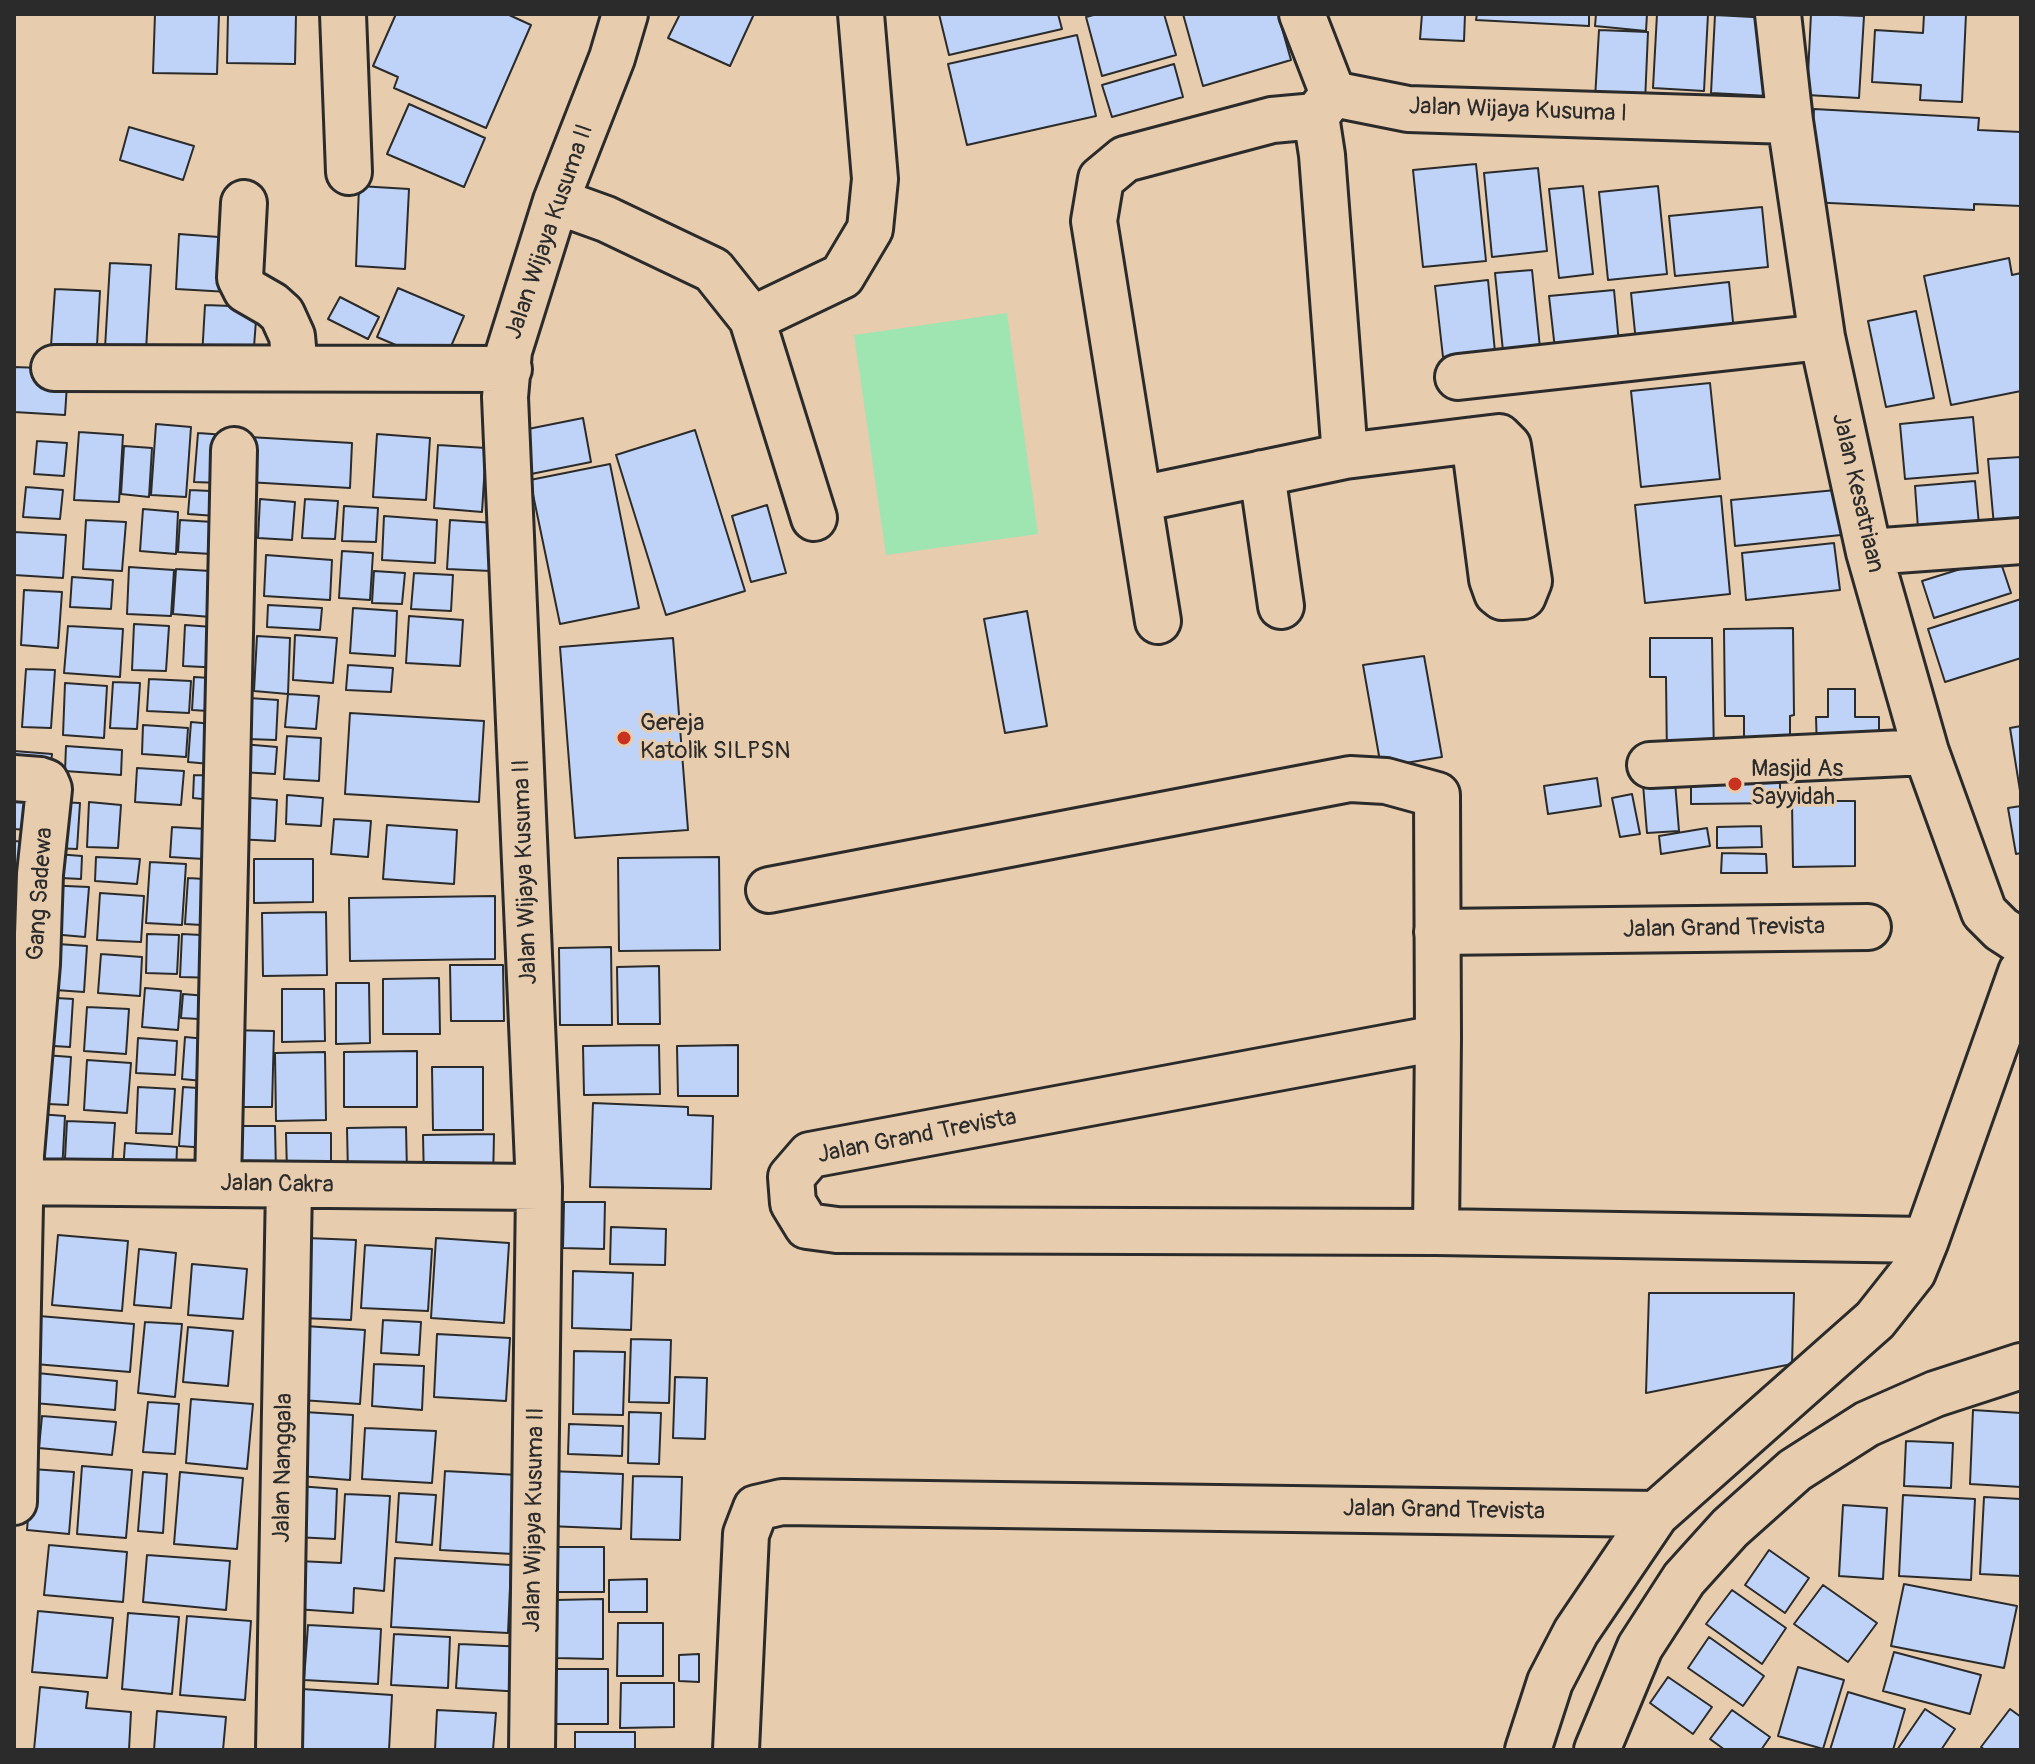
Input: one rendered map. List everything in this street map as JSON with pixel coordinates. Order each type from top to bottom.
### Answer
[{"type":"street","points":[[343,14],[349,172]]},
{"type":"street","name":"Jalan Wijaya Kusuma II","points":[[532,1750],[539,1187],[505,397],[509,351],[556,201],[612,58],[625,14]]},
{"type":"street","points":[[752,319],[842,276],[870,229],[875,179],[861,14]]},
{"type":"street","points":[[1302,14],[1325,105],[1322,155],[1345,456]]},
{"type":"street","name":"Jalan Kesatriaan","points":[[1778,14],[1790,121],[1822,337],[1869,552],[1926,752],[1984,912],[2001,929],[2021,942]]},
{"type":"street","name":"Jalan Wijaya Kusuma I","points":[[1158,621],[1094,221],[1101,179],[1125,159],[1325,105],[1790,121]]},
{"type":"street","points":[[556,201],[606,219],[713,270],[752,319],[814,518]]},
{"type":"street","points":[[244,203],[240,278],[246,290],[282,314],[292,336],[295,368]]},
{"type":"street","points":[[1458,377],[1822,337]]},
{"type":"street","points":[[54,368],[509,369]]},
{"type":"street","points":[[1140,499],[1345,456],[1474,440]]},
{"type":"street","points":[[218,1184],[234,450]]},
{"type":"street","points":[[1262,473],[1281,606]]},
{"type":"street","points":[[1869,552],[2021,541]]},
{"type":"street","points":[[1650,765],[1926,752]]},
{"type":"street","name":"Gang Sadewa","points":[[14,778],[40,780],[46,782],[49,789],[17,1182]]},
{"type":"street","points":[[769,890],[1350,779],[1386,781],[1437,795],[1436,1232]]},
{"type":"street","name":"Jalan Grand Trevista","points":[[1437,932],[1868,927]]},
{"type":"street","points":[[1528,1750],[1550,1682],[1576,1632],[1656,1514],[1875,1320],[1913,1272],[2021,972]]},
{"type":"street","name":"Jalan Grand Trevista","points":[[1438,1038],[810,1155],[791,1177],[793,1203],[807,1226],[837,1230],[1436,1232],[1926,1240]]},
{"type":"street","points":[[14,1502],[17,1182]]},
{"type":"street","name":"Jalan Cakra","points":[[17,1182],[539,1187]]},
{"type":"street","name":"Jalan Nanggala","points":[[279,1750],[289,1185]]},
{"type":"street","points":[[1597,1750],[1640,1647],[1684,1579],[1730,1528],[1795,1470],[1867,1424],[1935,1394],[2021,1366]]},
{"type":"street","name":"Jalan Grand Trevista","points":[[736,1750],[746,1534],[756,1508],[782,1502],[1656,1514]]},
{"type":"green space","points":[[1007,313],[1038,534],[886,555],[854,335]]},
{"type":"building","points":[[155,14],[219,14],[217,74],[153,73]]},
{"type":"building","points":[[228,14],[296,14],[295,64],[227,63]]},
{"type":"building","points":[[396,14],[507,14],[531,25],[486,128],[394,88],[398,77],[373,66]]},
{"type":"building","points":[[680,14],[754,14],[730,66],[668,38]]},
{"type":"building","points":[[939,14],[1058,14],[1062,29],[949,55]]},
{"type":"building","points":[[1097,14],[1164,14],[1176,55],[1102,76],[1086,17]]},
{"type":"building","points":[[1183,14],[1278,14],[1291,60],[1203,86]]},
{"type":"building","points":[[1422,14],[1465,14],[1464,41],[1420,39]]},
{"type":"building","points":[[1477,14],[1589,14],[1589,26],[1476,20]]},
{"type":"building","points":[[1596,14],[1647,14],[1646,31],[1595,26]]},
{"type":"building","points":[[1657,14],[1708,14],[1704,91],[1653,88]]},
{"type":"building","points":[[1811,14],[1864,16],[1859,98],[1807,95]]},
{"type":"building","points":[[1924,14],[1966,14],[1962,102],[1920,100],[1921,85],[1872,82],[1875,30],[1923,33]]},
{"type":"building","points":[[1715,15],[1772,18],[1768,96],[1711,93]]},
{"type":"building","points":[[1599,30],[1648,32],[1645,102],[1595,99]]},
{"type":"building","points":[[1077,35],[1096,116],[967,145],[948,64]]},
{"type":"building","points":[[1174,64],[1183,97],[1112,117],[1102,85]]},
{"type":"building","points":[[409,104],[485,138],[464,187],[387,154]]},
{"type":"building","points":[[1814,109],[1979,118],[1978,130],[2021,132],[2021,206],[1974,204],[1974,210],[1809,202]]},
{"type":"building","points":[[129,127],[194,146],[183,180],[120,160]]},
{"type":"building","points":[[1476,164],[1486,261],[1423,267],[1413,170]]},
{"type":"building","points":[[1538,168],[1547,251],[1492,257],[1484,173]]},
{"type":"building","points":[[359,186],[409,189],[405,269],[356,266]]},
{"type":"building","points":[[1583,186],[1593,274],[1559,278],[1549,189]]},
{"type":"building","points":[[1658,186],[1667,274],[1608,280],[1599,192]]},
{"type":"building","points":[[1762,207],[1768,267],[1675,276],[1669,216]]},
{"type":"building","points":[[179,234],[232,238],[229,292],[176,289]]},
{"type":"building","points":[[2009,258],[2012,275],[2021,273],[2021,391],[1951,405],[1924,276]]},
{"type":"building","points":[[110,263],[151,265],[145,367],[104,365]]},
{"type":"building","points":[[1532,270],[1540,348],[1503,351],[1495,273]]},
{"type":"building","points":[[1488,280],[1495,352],[1443,357],[1435,286]]},
{"type":"building","points":[[1729,282],[1734,332],[1636,342],[1631,293]]},
{"type":"building","points":[[398,288],[464,316],[443,365],[377,337]]},
{"type":"building","points":[[55,289],[100,291],[96,363],[50,360]]},
{"type":"building","points":[[1614,290],[1619,343],[1555,349],[1549,296]]},
{"type":"building","points":[[340,297],[379,317],[368,339],[328,319]]},
{"type":"building","points":[[205,305],[257,307],[253,360],[202,357]]},
{"type":"building","points":[[1916,311],[1934,398],[1886,407],[1868,321]]},
{"type":"building","points":[[14,367],[68,369],[65,415],[14,412]]},
{"type":"building","points":[[1710,383],[1720,479],[1641,487],[1631,391]]},
{"type":"building","points":[[1973,417],[1978,473],[1905,479],[1900,424]]},
{"type":"building","points":[[583,418],[591,462],[526,475],[518,431]]},
{"type":"building","points":[[156,424],[191,427],[186,497],[151,495]]},
{"type":"building","points":[[695,430],[745,591],[666,615],[616,455]]},
{"type":"building","points":[[79,432],[123,435],[119,502],[74,500]]},
{"type":"building","points":[[198,433],[226,435],[222,483],[194,482]]},
{"type":"building","points":[[377,434],[430,438],[426,500],[373,497]]},
{"type":"building","points":[[249,437],[352,443],[350,488],[247,482]]},
{"type":"building","points":[[37,441],[67,443],[64,476],[34,474]]},
{"type":"building","points":[[438,445],[486,448],[482,512],[434,508]]},
{"type":"building","points":[[124,446],[152,448],[149,497],[121,494]]},
{"type":"building","points":[[2021,457],[2021,534],[1995,537],[1988,459]]},
{"type":"building","points":[[610,464],[639,608],[560,624],[530,480]]},
{"type":"building","points":[[1975,481],[1980,536],[1919,542],[1915,486]]},
{"type":"building","points":[[26,487],[63,490],[60,519],[23,517]]},
{"type":"building","points":[[190,490],[231,492],[230,517],[188,514]]},
{"type":"building","points":[[1836,490],[1841,535],[1735,546],[1731,500]]},
{"type":"building","points":[[1721,496],[1730,594],[1645,603],[1635,505]]},
{"type":"building","points":[[260,499],[295,502],[292,540],[258,538]]},
{"type":"building","points":[[305,499],[338,501],[335,539],[302,538]]},
{"type":"building","points":[[767,505],[786,573],[751,582],[732,516]]},
{"type":"building","points":[[344,506],[378,508],[376,542],[342,541]]},
{"type":"building","points":[[143,509],[178,512],[176,554],[140,551]]},
{"type":"building","points":[[384,516],[437,520],[435,563],[382,560]]},
{"type":"building","points":[[86,520],[126,522],[122,571],[83,569]]},
{"type":"building","points":[[180,520],[230,523],[228,555],[178,552]]},
{"type":"building","points":[[450,520],[495,523],[491,571],[447,569]]},
{"type":"building","points":[[14,532],[66,535],[63,578],[14,575]]},
{"type":"building","points":[[1834,543],[1840,590],[1746,600],[1742,553]]},
{"type":"building","points":[[342,551],[373,553],[370,600],[339,598]]},
{"type":"building","points":[[266,555],[332,560],[330,600],[264,596]]},
{"type":"building","points":[[1999,557],[2011,593],[1934,618],[1922,581]]},
{"type":"building","points":[[129,567],[174,570],[171,616],[127,614]]},
{"type":"building","points":[[176,569],[228,572],[224,618],[173,614]]},
{"type":"building","points":[[374,571],[405,573],[402,604],[372,603]]},
{"type":"building","points":[[414,573],[453,575],[451,611],[411,609]]},
{"type":"building","points":[[72,577],[113,580],[111,609],[70,607]]},
{"type":"building","points":[[24,590],[62,592],[58,648],[21,645]]},
{"type":"building","points":[[2021,599],[2021,658],[1945,682],[1928,629]]},
{"type":"building","points":[[268,605],[322,608],[320,630],[267,627]]},
{"type":"building","points":[[353,608],[397,611],[395,656],[350,653]]},
{"type":"building","points":[[1027,611],[1047,726],[1005,733],[984,619]]},
{"type":"building","points":[[409,616],[463,620],[460,666],[406,663]]},
{"type":"building","points":[[134,624],[169,626],[166,671],[132,670]]},
{"type":"building","points":[[185,625],[227,628],[224,668],[183,666]]},
{"type":"building","points":[[68,626],[123,629],[120,677],[64,673]]},
{"type":"building","points":[[1793,628],[1794,715],[1790,716],[1790,745],[1744,746],[1744,716],[1725,716],[1724,629]]},
{"type":"building","points":[[295,635],[337,638],[333,683],[293,680]]},
{"type":"building","points":[[257,636],[290,638],[288,694],[254,691]]},
{"type":"building","name":"Gereja Katolik SILPSN","points":[[673,638],[688,830],[575,838],[560,647]]},
{"type":"building","points":[[1650,638],[1712,638],[1714,758],[1667,759],[1666,677],[1650,677]]},
{"type":"building","points":[[1424,656],[1442,757],[1381,767],[1363,665]]},
{"type":"building","points":[[348,665],[393,668],[391,692],[346,690]]},
{"type":"building","points":[[26,669],[55,670],[51,728],[22,727]]},
{"type":"building","points":[[194,677],[226,679],[224,712],[192,710]]},
{"type":"building","points":[[149,679],[191,681],[189,713],[147,711]]},
{"type":"building","points":[[113,682],[140,683],[137,729],[110,728]]},
{"type":"building","points":[[65,683],[107,686],[104,738],[63,735]]},
{"type":"building","points":[[1828,689],[1855,689],[1855,717],[1879,717],[1879,749],[1817,750],[1816,717],[1828,717]]},
{"type":"building","points":[[288,694],[319,696],[316,729],[285,727]]},
{"type":"building","points":[[249,698],[278,700],[276,740],[247,739]]},
{"type":"building","points":[[350,713],[484,721],[479,802],[345,794]]},
{"type":"building","points":[[191,722],[224,725],[221,765],[188,762]]},
{"type":"building","points":[[143,725],[188,728],[186,757],[142,754]]},
{"type":"building","points":[[2021,726],[2021,797],[2010,728]]},
{"type":"building","points":[[287,736],[321,738],[319,781],[284,779]]},
{"type":"building","points":[[242,744],[277,747],[275,774],[240,772]]},
{"type":"building","points":[[66,746],[122,750],[121,775],[65,771]]},
{"type":"building","points":[[14,751],[52,754],[50,775],[14,772]]},
{"type":"building","name":"Masjid As Sayyidah","points":[[1780,765],[1780,803],[1691,804],[1691,766]]},
{"type":"building","points":[[137,768],[184,771],[181,805],[135,802]]},
{"type":"building","points":[[194,775],[222,776],[221,801],[193,798]]},
{"type":"building","points":[[1597,778],[1601,806],[1548,814],[1544,786]]},
{"type":"building","points":[[1675,782],[1679,831],[1647,833],[1643,784]]},
{"type":"building","points":[[1632,794],[1640,834],[1620,837],[1612,798]]},
{"type":"building","points":[[14,795],[42,797],[39,831],[14,829]]},
{"type":"building","points":[[287,795],[323,798],[321,826],[286,824]]},
{"type":"building","points":[[238,797],[277,800],[275,841],[235,839]]},
{"type":"building","points":[[1792,801],[1855,801],[1855,866],[1793,867]]},
{"type":"building","points":[[57,802],[80,803],[77,849],[54,848]]},
{"type":"building","points":[[89,802],[121,805],[118,848],[87,847]]},
{"type":"building","points":[[2021,806],[2021,853],[2016,854],[2008,808]]},
{"type":"building","points":[[334,819],[371,821],[368,857],[331,854]]},
{"type":"building","points":[[387,825],[457,830],[454,884],[383,879]]},
{"type":"building","points":[[1761,826],[1762,847],[1717,848],[1717,827]]},
{"type":"building","points":[[172,827],[207,829],[204,859],[170,857]]},
{"type":"building","points":[[1707,828],[1710,846],[1661,854],[1659,836]]},
{"type":"building","points":[[14,841],[38,843],[37,875],[14,874]]},
{"type":"building","points":[[43,853],[82,856],[81,879],[42,877]]},
{"type":"building","points":[[1722,853],[1766,854],[1767,873],[1721,873]]},
{"type":"building","points":[[96,857],[140,859],[137,884],[95,881]]},
{"type":"building","points":[[719,857],[720,950],[619,951],[618,858]]},
{"type":"building","points":[[254,859],[313,859],[313,902],[254,903]]},
{"type":"building","points":[[150,862],[186,864],[182,925],[146,923]]},
{"type":"building","points":[[188,878],[221,880],[219,926],[185,924]]},
{"type":"building","points":[[43,885],[89,887],[85,937],[40,933]]},
{"type":"building","points":[[100,893],[144,896],[141,942],[97,940]]},
{"type":"building","points":[[495,896],[495,959],[350,961],[349,898]]},
{"type":"building","points":[[326,912],[327,975],[263,976],[262,913]]},
{"type":"building","points":[[147,934],[179,935],[177,974],[146,973]]},
{"type":"building","points":[[182,934],[220,936],[219,978],[180,977]]},
{"type":"building","points":[[43,943],[87,946],[84,992],[41,989]]},
{"type":"building","points":[[611,947],[612,1025],[560,1025],[559,948]]},
{"type":"building","points":[[101,954],[142,957],[140,996],[98,993]]},
{"type":"building","points":[[450,965],[503,965],[504,1021],[451,1021]]},
{"type":"building","points":[[659,966],[660,1024],[618,1024],[617,967]]},
{"type":"building","points":[[439,978],[440,1034],[383,1034],[383,979]]},
{"type":"building","points":[[336,983],[369,983],[370,1043],[336,1044]]},
{"type":"building","points":[[145,988],[181,991],[178,1030],[142,1027]]},
{"type":"building","points":[[282,989],[324,989],[325,1041],[282,1042]]},
{"type":"building","points":[[183,994],[219,997],[217,1020],[181,1018]]},
{"type":"building","points":[[40,997],[73,999],[70,1047],[37,1045]]},
{"type":"building","points":[[87,1007],[129,1009],[126,1054],[84,1051]]},
{"type":"building","points":[[227,1030],[274,1031],[272,1107],[226,1107]]},
{"type":"building","points":[[185,1037],[216,1040],[213,1082],[182,1079]]},
{"type":"building","points":[[138,1038],[177,1041],[175,1075],[136,1073]]},
{"type":"building","points":[[659,1045],[660,1094],[584,1095],[583,1046]]},
{"type":"building","points":[[738,1045],[738,1096],[678,1096],[677,1046]]},
{"type":"building","points":[[417,1051],[417,1107],[344,1107],[344,1052]]},
{"type":"building","points":[[325,1052],[326,1120],[276,1121],[275,1053]]},
{"type":"building","points":[[31,1054],[71,1057],[68,1105],[28,1103]]},
{"type":"building","points":[[87,1060],[131,1063],[127,1113],[84,1110]]},
{"type":"building","points":[[432,1067],[483,1067],[483,1130],[433,1130]]},
{"type":"building","points":[[138,1087],[175,1089],[172,1134],[136,1133]]},
{"type":"building","points":[[183,1087],[213,1089],[209,1148],[179,1146]]},
{"type":"building","points":[[593,1103],[688,1107],[688,1115],[713,1116],[711,1189],[590,1187]]},
{"type":"building","points":[[25,1113],[65,1116],[62,1172],[21,1169]]},
{"type":"building","points":[[67,1121],[115,1123],[111,1180],[64,1177]]},
{"type":"building","points":[[230,1126],[275,1126],[276,1172],[231,1173]]},
{"type":"building","points":[[406,1127],[407,1173],[348,1174],[347,1128]]},
{"type":"building","points":[[286,1133],[331,1133],[331,1172],[287,1172]]},
{"type":"building","points":[[494,1134],[493,1182],[424,1182],[423,1135]]},
{"type":"building","points":[[125,1143],[177,1147],[176,1174],[123,1171]]},
{"type":"building","points":[[564,1202],[605,1202],[604,1249],[563,1248]]},
{"type":"building","points":[[611,1227],[666,1229],[665,1265],[610,1264]]},
{"type":"building","points":[[58,1235],[128,1241],[122,1311],[52,1305]]},
{"type":"building","points":[[307,1238],[356,1240],[351,1320],[302,1318]]},
{"type":"building","points":[[436,1238],[509,1243],[504,1323],[431,1318]]},
{"type":"building","points":[[365,1245],[432,1249],[428,1311],[361,1308]]},
{"type":"building","points":[[139,1249],[176,1253],[171,1308],[134,1305]]},
{"type":"building","points":[[192,1264],[247,1269],[243,1319],[188,1315]]},
{"type":"building","points":[[573,1271],[633,1273],[631,1330],[572,1328]]},
{"type":"building","points":[[1649,1293],[1794,1293],[1792,1364],[1646,1393]]},
{"type":"building","points":[[39,1316],[134,1324],[130,1372],[35,1364]]},
{"type":"building","points":[[383,1320],[421,1322],[419,1355],[381,1353]]},
{"type":"building","points":[[145,1322],[182,1324],[175,1397],[138,1393]]},
{"type":"building","points":[[305,1326],[365,1330],[360,1404],[301,1400]]},
{"type":"building","points":[[188,1327],[233,1331],[228,1386],[183,1382]]},
{"type":"building","points":[[437,1334],[510,1338],[506,1401],[434,1397]]},
{"type":"building","points":[[631,1339],[671,1340],[669,1403],[629,1402]]},
{"type":"building","points":[[574,1351],[625,1352],[623,1415],[573,1414]]},
{"type":"building","points":[[374,1364],[424,1366],[422,1410],[372,1406]]},
{"type":"building","points":[[37,1373],[117,1381],[115,1410],[34,1403]]},
{"type":"building","points":[[675,1377],[707,1378],[705,1439],[673,1438]]},
{"type":"building","points":[[191,1399],[253,1404],[247,1469],[186,1463]]},
{"type":"building","points":[[148,1402],[179,1404],[175,1454],[143,1452]]},
{"type":"building","points":[[1973,1410],[2021,1413],[2021,1487],[1970,1484]]},
{"type":"building","points":[[304,1412],[353,1415],[350,1480],[300,1476]]},
{"type":"building","points":[[629,1412],[661,1413],[659,1464],[628,1463]]},
{"type":"building","points":[[42,1416],[116,1422],[112,1455],[39,1448]]},
{"type":"building","points":[[569,1424],[623,1426],[622,1456],[568,1454]]},
{"type":"building","points":[[365,1428],[436,1431],[432,1483],[362,1479]]},
{"type":"building","points":[[1906,1441],[1953,1443],[1951,1488],[1904,1486]]},
{"type":"building","points":[[82,1466],[132,1470],[126,1538],[77,1534]]},
{"type":"building","points":[[32,1469],[74,1472],[69,1534],[27,1530]]},
{"type":"building","points":[[445,1471],[518,1475],[513,1554],[440,1550]]},
{"type":"building","points":[[550,1471],[623,1474],[621,1529],[548,1526]]},
{"type":"building","points":[[143,1472],[167,1474],[163,1533],[138,1531]]},
{"type":"building","points":[[180,1472],[243,1478],[237,1549],[174,1544]]},
{"type":"building","points":[[633,1476],[682,1477],[680,1540],[631,1539]]},
{"type":"building","points":[[298,1486],[337,1489],[335,1539],[295,1537]]},
{"type":"building","points":[[399,1493],[436,1495],[432,1545],[396,1542]]},
{"type":"building","points":[[345,1494],[390,1496],[384,1591],[354,1588],[353,1613],[295,1609],[298,1561],[341,1563]]},
{"type":"building","points":[[1903,1495],[1975,1499],[1971,1580],[1899,1576]]},
{"type":"building","points":[[1984,1497],[2021,1499],[2021,1576],[1980,1574]]},
{"type":"building","points":[[1843,1505],[1887,1508],[1883,1579],[1839,1576]]},
{"type":"building","points":[[49,1545],[127,1552],[123,1602],[44,1595]]},
{"type":"building","points":[[557,1547],[604,1547],[604,1592],[557,1592]]},
{"type":"building","points":[[1769,1550],[1809,1578],[1785,1613],[1745,1585]]},
{"type":"building","points":[[147,1555],[230,1561],[226,1610],[143,1602]]},
{"type":"building","points":[[395,1558],[511,1565],[508,1633],[391,1627]]},
{"type":"building","points":[[647,1579],[647,1612],[609,1612],[609,1580]]},
{"type":"building","points":[[1904,1584],[2017,1606],[2004,1668],[1891,1646]]},
{"type":"building","points":[[1823,1585],[1877,1623],[1848,1662],[1794,1624]]},
{"type":"building","points":[[1732,1590],[1786,1628],[1762,1664],[1706,1624]]},
{"type":"building","points":[[603,1599],[603,1659],[556,1658],[556,1600]]},
{"type":"building","points":[[38,1611],[113,1618],[107,1678],[32,1672]]},
{"type":"building","points":[[128,1613],[179,1617],[172,1694],[122,1689]]},
{"type":"building","points":[[187,1616],[251,1621],[245,1700],[180,1695]]},
{"type":"building","points":[[618,1623],[663,1623],[663,1676],[617,1676]]},
{"type":"building","points":[[308,1625],[381,1629],[378,1684],[304,1680]]},
{"type":"building","points":[[394,1634],[450,1637],[448,1688],[391,1685]]},
{"type":"building","points":[[1709,1637],[1764,1676],[1743,1706],[1688,1668]]},
{"type":"building","points":[[459,1644],[527,1647],[523,1692],[456,1688]]},
{"type":"building","points":[[1894,1652],[1981,1675],[1970,1714],[1883,1691]]},
{"type":"building","points":[[699,1654],[699,1682],[679,1681],[679,1655]]},
{"type":"building","points":[[1798,1667],[1844,1680],[1823,1749],[1778,1736]]},
{"type":"building","points":[[555,1669],[608,1669],[608,1724],[555,1724]]},
{"type":"building","points":[[1668,1677],[1712,1707],[1693,1734],[1650,1703]]},
{"type":"building","points":[[621,1683],[674,1683],[674,1727],[620,1728]]},
{"type":"building","points":[[40,1687],[88,1692],[86,1708],[131,1712],[129,1750],[34,1750]]},
{"type":"building","points":[[302,1689],[392,1695],[389,1750],[298,1750]]},
{"type":"building","points":[[1848,1692],[1905,1709],[1893,1750],[1830,1750]]},
{"type":"building","points":[[1925,1709],[1955,1729],[1941,1750],[1897,1750]]},
{"type":"building","points":[[2010,1709],[2021,1717],[2021,1750],[1985,1750],[1981,1747]]},
{"type":"building","points":[[437,1710],[496,1713],[493,1750],[435,1750]]},
{"type":"building","points":[[1732,1710],[1770,1737],[1761,1750],[1725,1750],[1710,1739]]},
{"type":"building","points":[[157,1711],[226,1717],[223,1750],[154,1750]]},
{"type":"building","points":[[575,1732],[635,1732],[635,1750],[575,1750]]},
{"type":"place","name":"Gereja Katolik SILPSN","points":[[624,738]]},
{"type":"place","name":"Masjid As Sayyidah","points":[[1735,784]]}]
